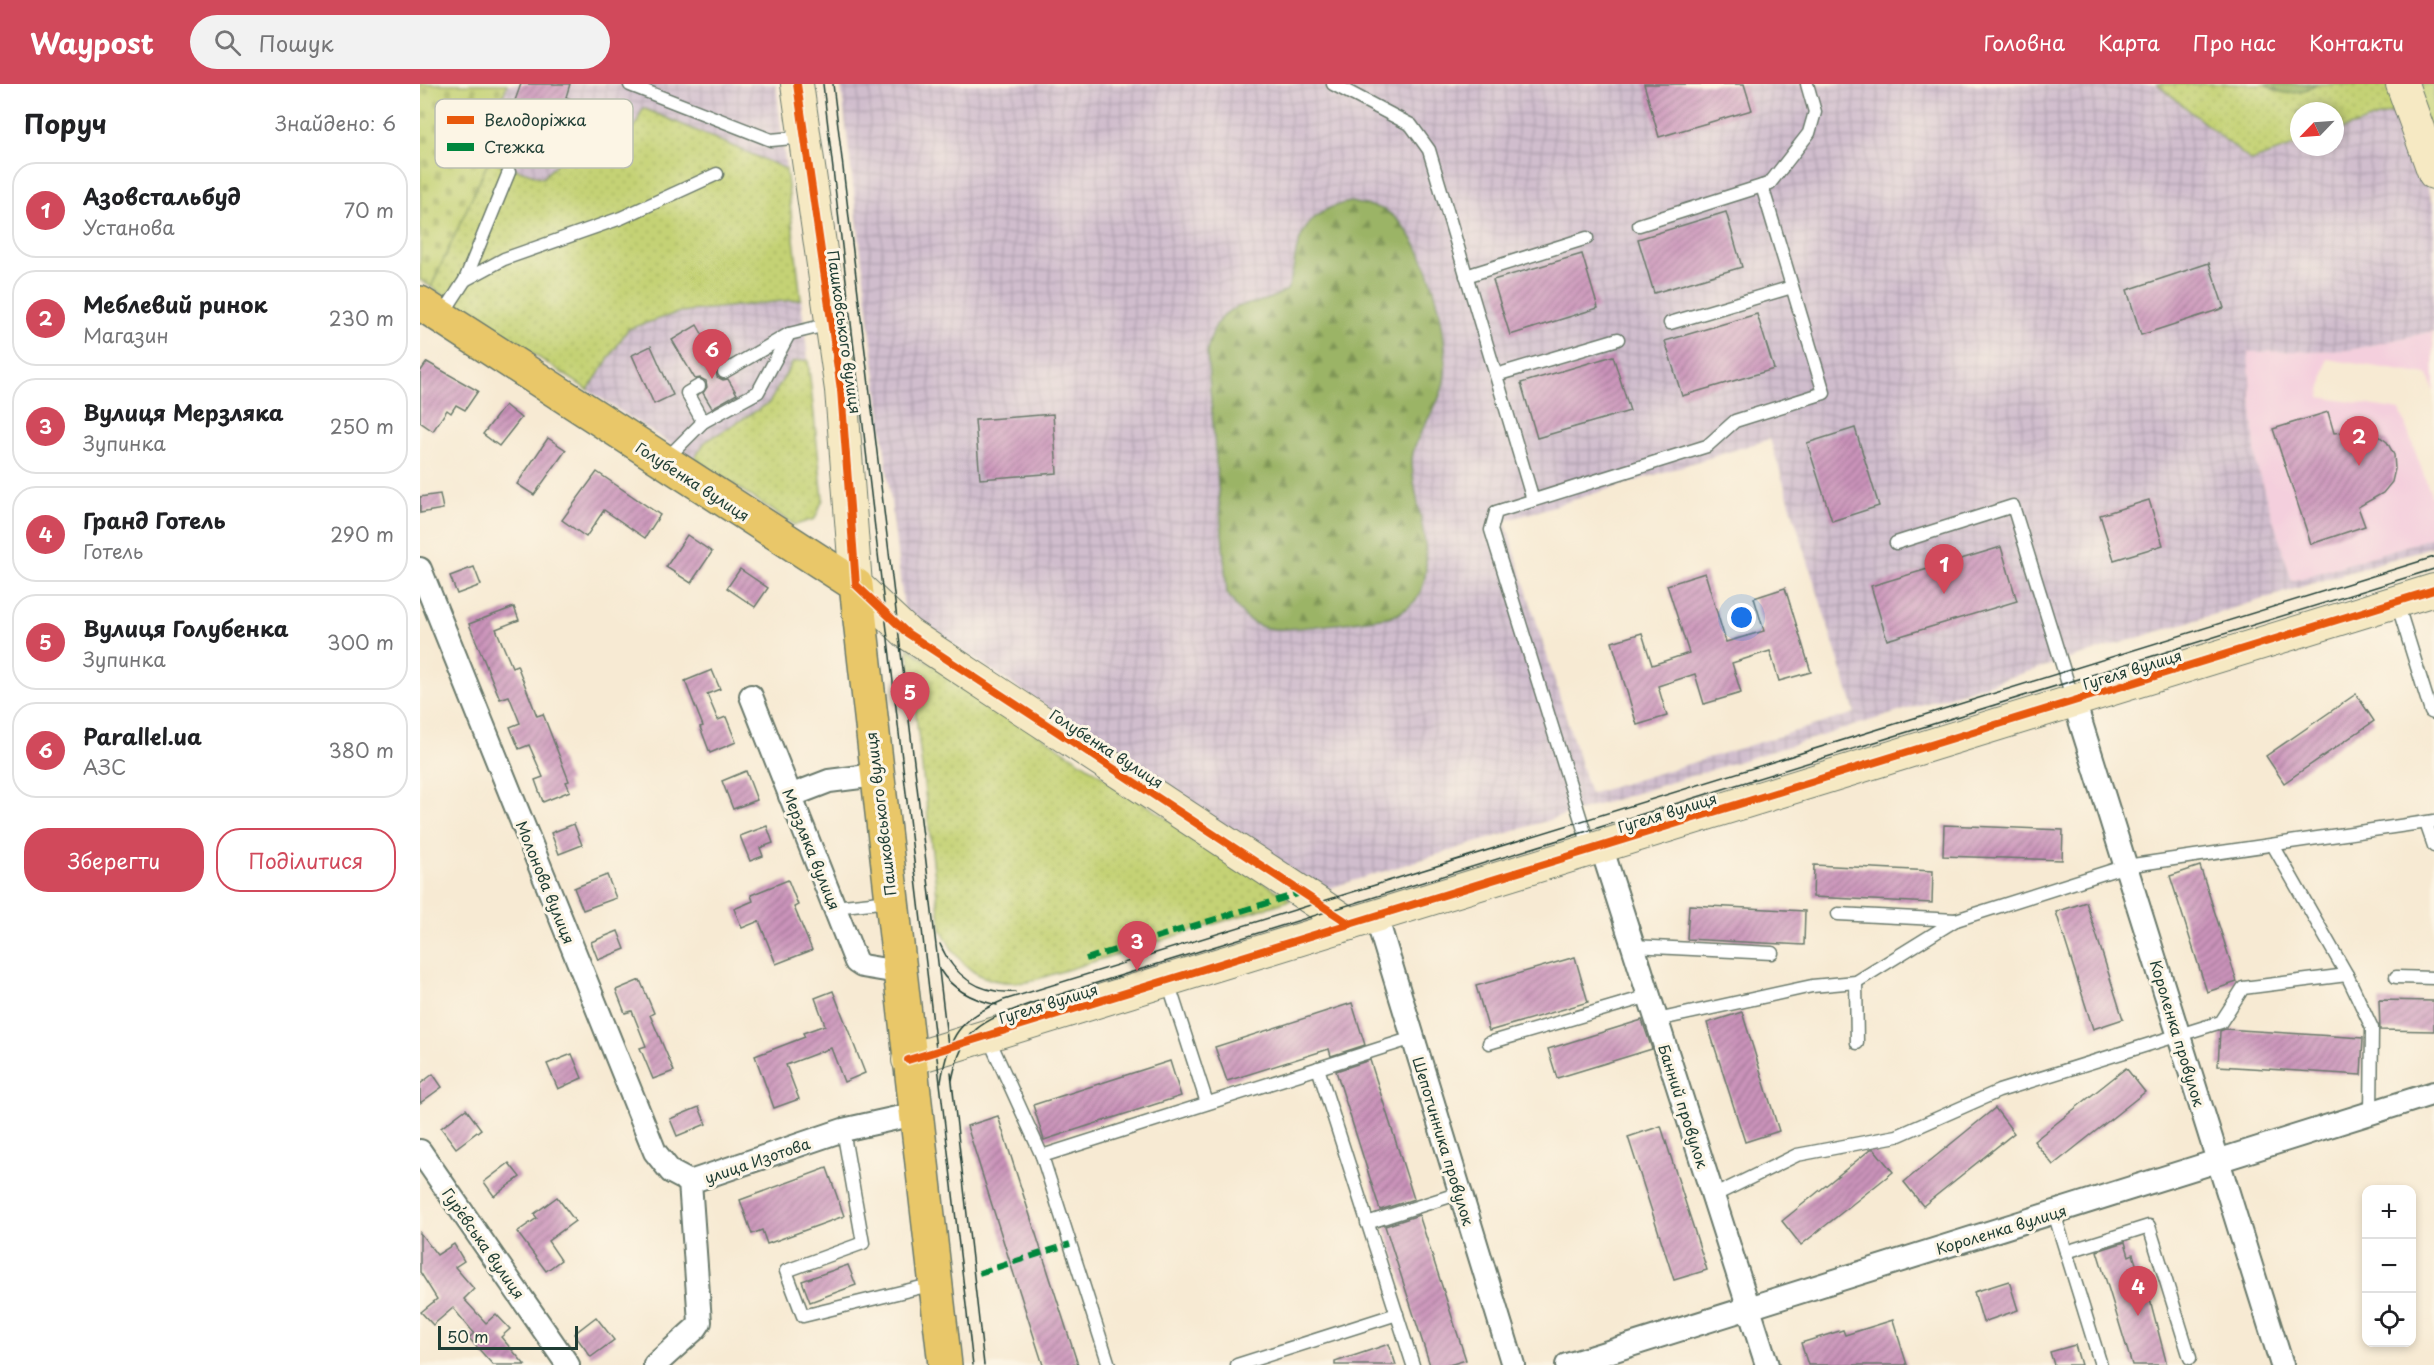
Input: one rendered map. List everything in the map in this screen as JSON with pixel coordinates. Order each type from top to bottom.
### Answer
[{"type":"highway","name":"Голубенка вулиця","points":[[431,310],[856,585]]},
{"type":"highway","name":"Пашковського вулиця","points":[[856,585],[908,1060],[945,1365]]},
{"type":"street","name":"Пашковського вулиця","points":[[797,84],[843,413],[856,585]]},
{"type":"street","points":[[2402,84],[2434,173]]},
{"type":"street","name":"Молонова вулиця","points":[[420,569],[655,1152],[671,1172],[690,1182]]},
{"type":"street","name":"Голубенка вулиця","points":[[856,585],[907,633],[1363,920]]},
{"type":"street","name":"Гугеля вулиця","points":[[908,1060],[2434,590]]},
{"type":"street","name":"Мерзляка вулиця","points":[[751,696],[856,962],[862,966],[898,972]]},
{"type":"street","name":"Короленка провулок","points":[[2074,701],[2282,1365]]},
{"type":"street","points":[[790,796],[829,781],[876,775]]},
{"type":"street","name":"Банний провулок","points":[[1596,848],[1633,946],[1767,1365]]},
{"type":"street","name":"Шепотинника провулок","points":[[1363,920],[1413,1038],[1513,1365]]},
{"type":"street","name":"Короленка вулиця","points":[[1567,1365],[2434,1093]]},
{"type":"street","name":"улица Изотова","points":[[655,1365],[700,1322],[690,1182],[843,1130],[915,1114]]},
{"type":"street","name":"Гур’євська вулиця","points":[[420,1151],[568,1365]]},
{"type":"lane","points":[[1333,84],[1411,125],[1429,150],[1533,500]]},
{"type":"lane","points":[[1639,225],[1770,183],[1809,133],[1815,112],[1807,84]]},
{"type":"lane","points":[[630,85],[771,140],[803,137]]},
{"type":"lane","points":[[465,280],[509,172]]},
{"type":"lane","points":[[431,310],[465,280],[504,258],[621,218],[717,174]]},
{"type":"lane","points":[[1596,848],[1491,530],[1496,512],[1707,446],[1735,421],[1824,393],[1762,186]]},
{"type":"lane","points":[[1466,276],[1587,238]]},
{"type":"lane","points":[[1670,323],[1792,287]]},
{"type":"lane","points":[[724,372],[789,334],[832,324]]},
{"type":"lane","points":[[664,462],[703,422],[758,392],[789,334]]},
{"type":"lane","points":[[1496,375],[1618,339]]},
{"type":"lane","points":[[699,386],[687,393],[703,422]]},
{"type":"lane","points":[[1896,543],[2013,506],[2074,701]]},
{"type":"lane","points":[[2397,601],[2431,712],[2434,713]]},
{"type":"lane","points":[[1657,1020],[1812,986],[1856,982],[1956,920],[2126,866],[2430,822],[2434,846]]},
{"type":"lane","points":[[2272,845],[2347,975],[2372,1028],[2371,1113]]},
{"type":"lane","points":[[834,907],[890,900]]},
{"type":"lane","points":[[1838,914],[1956,920]]},
{"type":"lane","points":[[1633,946],[1772,953]]},
{"type":"lane","points":[[1713,1196],[1797,1155],[1897,1136],[1999,1091],[2221,1022],[2243,988],[2347,975]]},
{"type":"lane","points":[[2396,977],[2434,978]]},
{"type":"lane","points":[[1167,980],[1207,1104]]},
{"type":"lane","points":[[1856,982],[1857,1043]]},
{"type":"lane","points":[[1489,1043],[1649,996]]},
{"type":"lane","points":[[987,1036],[1042,1156],[1109,1365]]},
{"type":"lane","points":[[1042,1156],[1413,1038]]},
{"type":"lane","points":[[1318,1068],[1413,1365]]},
{"type":"lane","points":[[843,1130],[862,1243],[786,1271],[803,1317],[935,1284]]},
{"type":"lane","points":[[1367,1223],[1460,1193]]},
{"type":"lane","points":[[2054,1213],[2101,1365]]},
{"type":"lane","points":[[2066,1252],[2149,1226],[2190,1358]]},
{"type":"lane","points":[[1237,1365],[1397,1314]]},
{"type":"shaded area","points":[[507,84],[776,84],[786,169],[643,108],[635,127],[633,126],[633,99],[502,99]]},
{"type":"shaded area","points":[[841,84],[2157,84],[2251,161],[2290,147],[2290,156],[2344,156],[2344,129],[2399,110],[2434,206],[2434,334],[2433,331],[2350,350],[2248,352],[2256,464],[2292,581],[2434,537],[2434,546],[1320,891],[904,611]],"holes":[[[1770,439],[1855,713],[1590,794],[1505,521]]]},
{"type":"shaded area","points":[[513,168],[553,168],[543,178]]},
{"type":"shaded area","points":[[801,299],[808,360],[793,362],[769,403],[706,442],[694,459],[588,390],[628,329],[680,312]]},
{"type":"shaded area","points":[[2433,331],[2434,392],[2428,375],[2327,359],[2320,397],[2400,410],[2434,503],[2434,537],[2292,581],[2256,464],[2248,352],[2350,350]]},
{"type":"green space","points":[[420,84],[507,84],[502,99],[435,99],[435,168],[485,168],[431,287],[420,280]]},
{"type":"green space","points":[[2157,84],[2265,84],[2275,91],[2308,89],[2316,84],[2389,84],[2399,110],[2344,129],[2344,102],[2290,102],[2290,147],[2251,161]]},
{"type":"green space","points":[[2265,84],[2316,84],[2297,93],[2284,93]]},
{"type":"green space","points":[[2411,84],[2434,84],[2434,147]]},
{"type":"green space","points":[[643,108],[786,169],[801,299],[680,312],[628,329],[588,390],[431,287],[485,168],[513,168],[543,178],[552,168],[633,168],[633,126],[635,127]]},
{"type":"green space","points":[[1351,202],[1382,209],[1401,224],[1426,265],[1441,317],[1445,367],[1443,386],[1436,405],[1416,442],[1412,461],[1426,551],[1423,586],[1414,602],[1398,614],[1391,616],[1303,627],[1266,628],[1244,616],[1227,593],[1207,352],[1212,333],[1219,320],[1227,312],[1287,290],[1300,239],[1316,216],[1332,207]]},
{"type":"green space","points":[[808,360],[823,499],[815,519],[795,525],[694,459],[705,442],[769,403],[793,362]]},
{"type":"green space","points":[[908,648],[1291,900],[1028,982],[997,981],[974,972],[956,955],[941,929]]},
{"type":"building","points":[[521,84],[570,84],[566,97],[570,99],[516,99]]},
{"type":"building","points":[[1644,84],[1744,84],[1752,110],[1659,137]]},
{"type":"building","points":[[1726,212],[1742,267],[1654,293],[1638,239]]},
{"type":"building","points":[[1582,254],[1598,308],[1510,335],[1493,280]]},
{"type":"building","points":[[2209,263],[2224,308],[2141,335],[2127,290]]},
{"type":"building","points":[[1757,314],[1774,369],[1682,396],[1665,341]]},
{"type":"building","points":[[697,325],[720,365],[716,371],[717,377],[723,380],[728,379],[737,394],[712,408],[703,393],[707,387],[706,381],[700,378],[695,379],[672,340]]},
{"type":"building","points":[[651,346],[673,395],[654,404],[632,355]]},
{"type":"building","points":[[1613,356],[1630,411],[1537,438],[1521,383]]},
{"type":"building","points":[[427,362],[478,391],[465,410],[456,405],[451,413],[447,410],[433,431],[420,422],[420,372]]},
{"type":"building","points":[[505,405],[521,418],[499,446],[483,434]]},
{"type":"building","points":[[2328,412],[2334,433],[2362,430],[2376,434],[2387,442],[2394,455],[2395,469],[2392,482],[2383,493],[2358,507],[2365,526],[2311,544],[2273,429]]},
{"type":"building","points":[[1053,414],[1057,473],[980,479],[975,420]]},
{"type":"building","points":[[1855,428],[1879,506],[1832,521],[1807,443]]},
{"type":"building","points":[[548,438],[566,450],[534,495],[517,484]]},
{"type":"building","points":[[597,472],[660,515],[645,538],[604,510],[586,537],[562,520]]},
{"type":"building","points":[[440,494],[443,509],[420,513],[420,497]]},
{"type":"building","points":[[2149,500],[2163,545],[2114,560],[2100,515]]},
{"type":"building","points":[[687,535],[712,552],[691,583],[666,567]]},
{"type":"building","points":[[2001,547],[2017,601],[1887,640],[1871,586]]},
{"type":"building","points":[[474,567],[481,585],[457,594],[450,576]]},
{"type":"building","points":[[740,569],[768,588],[755,607],[727,588]]},
{"type":"building","points":[[1705,573],[1726,642],[1764,631],[1754,598],[1785,588],[1811,672],[1779,681],[1770,651],[1732,663],[1741,693],[1704,704],[1695,674],[1658,686],[1667,716],[1637,725],[1612,642],[1642,633],[1652,665],[1689,653],[1667,585]]},
{"type":"building","points":[[514,607],[519,620],[496,629],[512,667],[517,665],[537,716],[543,714],[569,781],[566,782],[570,791],[543,802],[535,780],[543,777],[529,745],[519,749],[510,727],[520,723],[509,696],[500,699],[469,624]]},
{"type":"building","points":[[712,670],[720,689],[707,694],[718,720],[726,717],[736,742],[710,753],[700,727],[703,726],[685,681]]},
{"type":"building","points":[[2356,694],[2374,721],[2284,783],[2266,756]]},
{"type":"building","points":[[746,771],[757,800],[733,809],[722,781]]},
{"type":"building","points":[[574,824],[582,845],[559,854],[551,833]]},
{"type":"building","points":[[1944,825],[2063,830],[2062,860],[1943,856]]},
{"type":"building","points":[[767,826],[773,843],[760,848],[763,856],[750,861],[740,836]]},
{"type":"building","points":[[1814,865],[1933,871],[1932,903],[1813,897]]},
{"type":"building","points":[[2200,866],[2237,982],[2207,992],[2170,876]]},
{"type":"building","points":[[607,875],[616,898],[583,910],[574,888]]},
{"type":"building","points":[[788,880],[798,905],[794,907],[812,950],[776,964],[759,921],[742,928],[734,909],[753,901],[751,895]]},
{"type":"building","points":[[2086,902],[2123,1019],[2093,1029],[2056,912]]},
{"type":"building","points":[[1689,905],[1805,911],[1804,945],[1687,939]]},
{"type":"building","points":[[618,931],[625,949],[598,960],[591,942]]},
{"type":"building","points":[[1575,957],[1588,1002],[1489,1031],[1476,986]]},
{"type":"building","points":[[640,980],[654,1013],[650,1015],[674,1071],[653,1079],[640,1048],[646,1046],[632,1011],[625,1013],[616,990]]},
{"type":"building","points":[[833,991],[865,1073],[844,1082],[831,1048],[786,1065],[799,1099],[774,1108],[755,1056],[805,1037],[803,1033],[825,1025],[815,998]]},
{"type":"building","points":[[2379,1000],[2434,1001],[2434,1031],[2380,1030]]},
{"type":"building","points":[[1352,1003],[1365,1045],[1331,1056],[1329,1049],[1227,1081],[1215,1047]]},
{"type":"building","points":[[1742,1012],[1779,1131],[1745,1142],[1707,1023]]},
{"type":"building","points":[[1642,1020],[1652,1049],[1557,1078],[1548,1049]]},
{"type":"building","points":[[2225,1029],[2363,1038],[2361,1075],[2218,1066],[2220,1031]]},
{"type":"building","points":[[572,1054],[582,1078],[558,1089],[547,1064]]},
{"type":"building","points":[[1370,1060],[1414,1199],[1380,1210],[1336,1071]]},
{"type":"building","points":[[1170,1061],[1181,1096],[1044,1140],[1033,1105]]},
{"type":"building","points":[[2126,1068],[2145,1092],[2053,1165],[2034,1141]]},
{"type":"building","points":[[433,1074],[442,1087],[420,1103],[420,1084]]},
{"type":"building","points":[[699,1107],[706,1124],[677,1136],[670,1119]]},
{"type":"building","points":[[1995,1108],[2014,1133],[1923,1206],[1904,1182]]},
{"type":"building","points":[[466,1109],[481,1129],[456,1148],[441,1128]]},
{"type":"building","points":[[998,1116],[1078,1365],[1043,1365],[967,1126]]},
{"type":"building","points":[[1661,1126],[1707,1270],[1674,1280],[1628,1137]]},
{"type":"building","points":[[1871,1149],[1874,1149],[1893,1172],[1801,1245],[1782,1221]]},
{"type":"building","points":[[509,1163],[520,1177],[494,1196],[484,1182]]},
{"type":"building","points":[[827,1168],[844,1216],[767,1244],[762,1230],[752,1234],[740,1200]]},
{"type":"building","points":[[557,1197],[575,1221],[548,1241],[561,1260],[546,1271],[517,1232],[537,1218],[534,1214]]},
{"type":"building","points":[[1419,1215],[1466,1360],[1449,1365],[1430,1365],[1385,1226]]},
{"type":"building","points":[[420,1233],[437,1255],[454,1244],[464,1261],[455,1267],[474,1289],[464,1299],[486,1323],[496,1314],[510,1329],[501,1337],[525,1365],[493,1365],[469,1338],[474,1333],[453,1308],[433,1325],[421,1312],[437,1299],[420,1272]]},
{"type":"building","points":[[2125,1242],[2129,1256],[2133,1254],[2145,1293],[2148,1292],[2167,1365],[2132,1365],[2097,1251]]},
{"type":"building","points":[[848,1265],[856,1285],[810,1302],[802,1281]]},
{"type":"building","points":[[2009,1281],[2018,1310],[1983,1322],[1974,1292]]},
{"type":"building","points":[[596,1317],[614,1340],[591,1357],[574,1334]]},
{"type":"building","points":[[1893,1320],[1907,1365],[1808,1365],[1801,1343],[1843,1330],[1845,1335]]},
{"type":"building","points":[[1389,1344],[1396,1365],[1335,1365],[1335,1362]]},
{"type":"building","points":[[2075,1345],[2081,1365],[2054,1365],[2050,1352]]},
{"type":"tram line","points":[[823,84],[973,1365]]},
{"type":"tram line","points":[[833,84],[948,1046]]},
{"type":"tram line","points":[[941,1082],[948,1052],[959,1031],[977,1014],[1004,1000],[2434,557]]},
{"type":"tram line","points":[[952,1080],[962,1048],[978,1028],[1000,1015],[1032,1003],[2434,569]]},
{"type":"tram line","points":[[940,944],[960,974],[969,981],[990,990],[1015,992]]},
{"type":"tram line","points":[[940,970],[958,989],[980,1000],[997,1005]]},
{"type":"tram line","points":[[951,1073],[984,1365]]},
{"type":"marked path","points":[[1086,959],[1303,892]]},
{"type":"marked path","points":[[979,1273],[1070,1244]]},
{"type":"cycle path","points":[[797,84],[841,390],[856,585],[907,633],[1350,924]]},
{"type":"cycle path","points":[[908,1060],[2434,590]]},
{"type":"place","name":"Parallel.ua","points":[[712,379]]},
{"type":"place","name":"Меблевий ринок","points":[[2359,466]]},
{"type":"place","name":"Азовстальбуд","points":[[1944,594]]},
{"type":"place","name":"Вулиця Голубенка","points":[[910,722]]},
{"type":"place","name":"Вулиця Мерзляка","points":[[1137,971]]},
{"type":"place","name":"Гранд Готель","points":[[2138,1316]]}]
